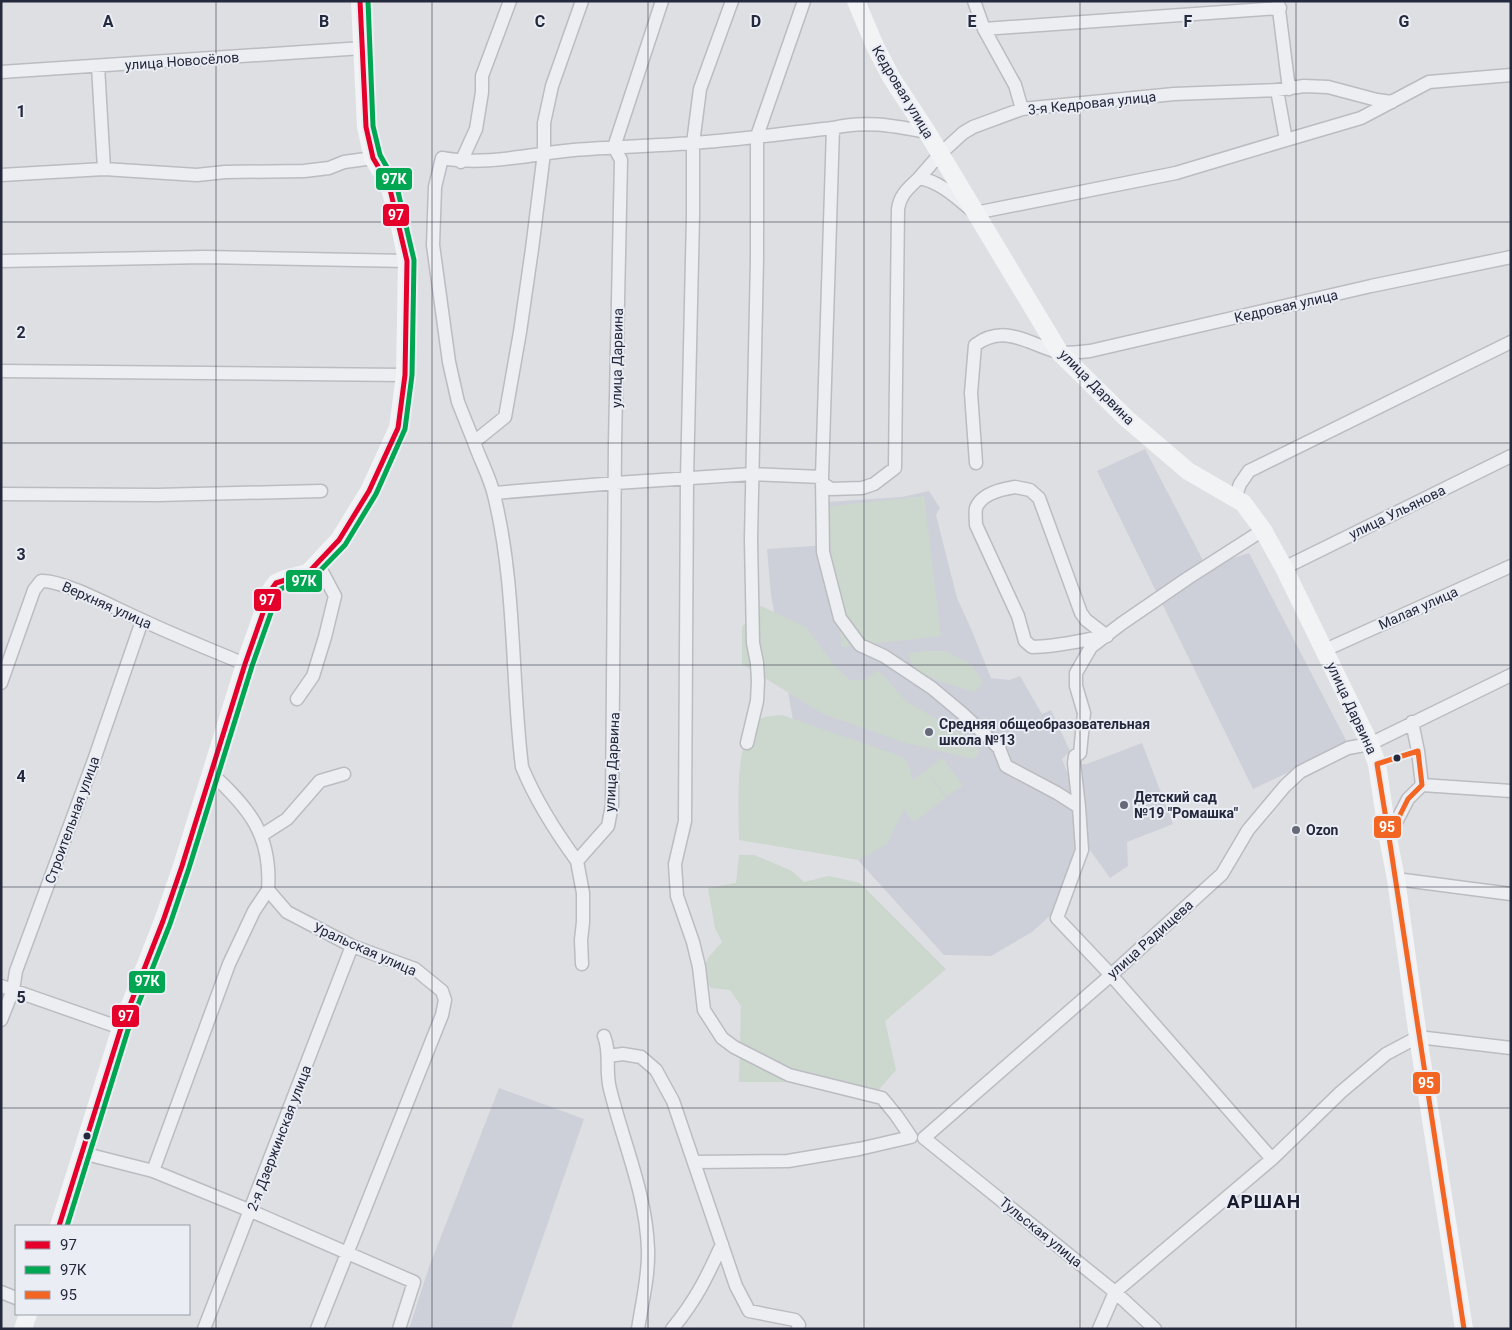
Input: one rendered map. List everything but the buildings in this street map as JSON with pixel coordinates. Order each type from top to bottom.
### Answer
[{"type":"street","points":[[59,1225],[120,1028],[163,921],[245,664],[272,590],[276,583],[285,579],[308,574],[339,540],[364,499],[398,428],[405,375],[407,260],[400,222],[389,185],[373,158],[366,127],[360,1]]},
{"type":"street","points":[[461,162],[476,129],[482,92],[482,76],[510,1]]},
{"type":"street","points":[[474,442],[505,418],[530,267],[544,153],[544,123],[552,86],[582,1]]},
{"type":"street","points":[[614,147],[662,1]]},
{"type":"street","points":[[732,1],[700,89],[693,143],[693,226],[686,479],[685,821],[676,864],[677,896],[693,942],[699,967],[704,1010],[722,1038],[734,1047],[788,1075],[882,1098],[918,1137]]},
{"type":"street","points":[[747,743],[757,701],[758,681],[757,663],[752,644],[751,539],[757,260],[757,136],[804,1]]},
{"type":"street","name":"Кедровая улица","points":[[856,1],[875,46],[891,77],[940,154]]},
{"type":"street","points":[[974,1],[984,29],[1015,84],[1022,110]]},
{"type":"street","points":[[984,29],[1279,5],[1286,140]]},
{"type":"street","name":"улица Новосёлов","points":[[1,72],[362,48]]},
{"type":"street","points":[[98,66],[104,169]]},
{"type":"street","points":[[975,213],[1176,173],[1361,118],[1429,82],[1511,75]]},
{"type":"street","name":"3-я Кедровая улица","points":[[919,178],[954,140],[974,127],[1022,110],[1174,94],[1283,89],[1304,86],[1328,87],[1392,102]]},
{"type":"street","points":[[582,964],[583,894],[577,861],[537,801],[522,767],[507,576],[494,494],[458,402],[448,362],[432,245],[435,186],[442,158],[461,162],[486,161],[544,153],[693,143],[868,123],[887,124],[927,132]]},
{"type":"street","points":[[833,128],[822,480],[823,552],[840,618],[860,645],[884,656],[932,688],[963,714],[999,748],[1006,766],[1079,807]]},
{"type":"street","name":"улица Дарвина","points":[[577,861],[608,826],[612,804],[615,433],[621,160],[614,147]]},
{"type":"street","name":"улица Дарвина","points":[[940,154],[1060,353],[1126,418],[1188,471],[1243,503],[1263,530],[1284,568],[1370,744],[1377,764],[1396,879],[1418,1037],[1464,1329]]},
{"type":"street","points":[[1,175],[104,169],[197,176],[226,172],[304,171],[329,168],[344,162],[373,158]]},
{"type":"street","points":[[494,494],[616,483],[752,474],[822,480],[831,489],[862,488],[874,484],[895,468],[898,209],[899,200],[906,190],[919,178]]},
{"type":"street","name":"улица Дарвина","points":[[919,178],[929,179],[975,213]]},
{"type":"street","name":"Кедровая улица","points":[[1060,353],[1090,351],[1371,286],[1511,257]]},
{"type":"street","points":[[1,261],[205,258],[407,260]]},
{"type":"street","points":[[976,463],[971,393],[975,344],[990,336],[999,334],[1011,336],[1060,353]]},
{"type":"street","points":[[1235,498],[1240,484],[1249,471],[1511,342]]},
{"type":"street","points":[[1,371],[405,375]]},
{"type":"street","name":"улица Ульянова","points":[[1284,568],[1511,456]]},
{"type":"street","points":[[1015,487],[1025,488],[1039,498],[1081,613],[1086,620],[1107,636],[1039,648],[1032,648],[1025,641],[1018,616],[976,525],[976,508],[981,501],[1002,489],[1015,487]]},
{"type":"street","points":[[1,494],[157,495],[321,492]]},
{"type":"street","points":[[1263,530],[1188,578],[1091,648],[1076,673],[1076,686],[1084,713],[1080,753],[1075,756],[1074,763],[1082,850],[1057,918],[1111,975],[1272,1159]]},
{"type":"street","points":[[297,699],[313,676],[335,596],[318,564]]},
{"type":"street","name":"Малая улица","points":[[1325,650],[1511,566]]},
{"type":"street","name":"Верхняя улица","points":[[1,683],[34,590],[41,581],[48,581],[68,587],[142,621],[245,664]]},
{"type":"street","name":"Строительная улица","points":[[1,1020],[7,988],[16,972],[94,760],[142,621]]},
{"type":"street","name":"улица Радищева","points":[[918,1137],[1111,975],[1222,874],[1248,830],[1285,786],[1300,772],[1348,748],[1370,744],[1511,675]]},
{"type":"street","points":[[1388,838],[1408,800],[1422,785],[1412,722]]},
{"type":"street","points":[[154,1171],[229,964],[254,911],[268,890],[267,857],[262,835],[234,794],[211,773]]},
{"type":"street","points":[[262,835],[287,819],[320,781],[344,774]]},
{"type":"street","points":[[1422,785],[1511,791]]},
{"type":"street","points":[[1396,879],[1511,894]]},
{"type":"street","name":"Уральская улица","points":[[268,890],[287,912],[352,946],[415,969],[442,991],[445,1000],[442,1015],[318,1329]]},
{"type":"street","name":"2-я Дзержинская улица","points":[[204,1329],[352,946]]},
{"type":"street","points":[[7,988],[120,1028]]},
{"type":"street","points":[[604,1036],[608,1046],[608,1080],[618,1120],[640,1190],[646,1227],[648,1266],[638,1329]]},
{"type":"street","points":[[1099,1329],[1114,1292],[1272,1159],[1342,1092],[1386,1054],[1418,1037],[1511,1048]]},
{"type":"street","points":[[608,1056],[623,1054],[641,1057],[656,1070],[672,1101],[695,1162],[736,1286],[749,1311],[795,1320],[799,1325],[798,1329]]},
{"type":"street","points":[[695,1162],[788,1161],[918,1137]]},
{"type":"street","name":"Тульская улица","points":[[918,1137],[1114,1292],[1155,1329]]},
{"type":"street","points":[[82,1153],[154,1171],[414,1282],[400,1329]]},
{"type":"street","points":[[672,1329],[691,1306],[722,1244]]},
{"type":"street","points":[[1,1292],[15,1298]]},
{"type":"street","points":[[22,1329],[28,1315]]},
{"type":"shaded area","points":[[1145,449],[1206,566],[1249,553],[1348,744],[1253,789],[1097,471]]},
{"type":"shaded area","name":"Средняя общеобразовательная школа №13","points":[[929,491],[940,508],[936,515],[957,598],[991,678],[1009,680],[1020,676],[1042,714],[1051,710],[1070,751],[1062,759],[1070,779],[1078,840],[1072,874],[1053,913],[1032,932],[991,956],[944,955],[808,805],[771,595],[767,549],[828,545],[826,502],[902,497]]},
{"type":"shaded area","points":[[924,496],[941,636],[842,647],[826,507]]},
{"type":"shaded area","points":[[761,606],[806,627],[835,666],[850,680],[865,680],[878,670],[907,702],[969,738],[980,752],[973,759],[906,743],[823,714],[742,664],[742,627]]},
{"type":"shaded area","points":[[945,651],[971,664],[983,682],[975,692],[924,674],[911,663],[908,653]]},
{"type":"shaded area","points":[[782,715],[903,757],[910,768],[912,780],[926,771],[946,798],[914,822],[904,809],[887,844],[859,860],[739,840],[739,775],[745,740],[751,727],[760,719]]},
{"type":"shaded area","name":"Детский сад №19 \"Ромашка\"","points":[[1142,743],[1173,824],[1127,842],[1128,866],[1110,878],[1085,843],[1077,765],[1087,764]]},
{"type":"shaded area","points":[[942,758],[963,785],[947,797],[926,770]]},
{"type":"shaded area","points":[[739,855],[754,855],[792,871],[804,882],[829,876],[860,883],[946,969],[885,1021],[896,1070],[875,1094],[820,1082],[739,1082],[741,1006],[730,990],[711,988],[704,974],[704,968],[708,958],[722,942],[715,928],[708,888],[736,883]]},
{"type":"shaded area","points":[[499,1088],[584,1119],[511,1329],[409,1329],[429,1267]]},
{"type":"transit line","name":"97","points":[[59,1225],[121,1028],[163,921],[182,866],[245,664],[271,590],[276,583],[308,573],[339,540],[369,491],[398,428],[405,375],[407,261],[389,185],[373,158],[366,127],[360,1]]},
{"type":"transit line","name":"97К","points":[[67,1225],[128,1030],[170,924],[252,666],[278,593],[287,586],[312,579],[345,545],[376,494],[405,429],[412,375],[414,260],[396,183],[380,155],[373,126],[368,1]]},
{"type":"transit line","name":"95","points":[[1418,751],[1422,785],[1408,799],[1389,837],[1377,764],[1418,751]]},
{"type":"transit line","name":"95","points":[[1389,837],[1464,1329]]},
{"type":"place","name":"Средняя общеобразовательная школа №13","points":[[929,732]]},
{"type":"place","name":"Детский сад №19 \"Ромашка\"","points":[[1124,805]]},
{"type":"place","name":"Ozon","points":[[1296,830]]},
{"type":"district","name":"АРШАН","points":[[1264,1201]]}]
